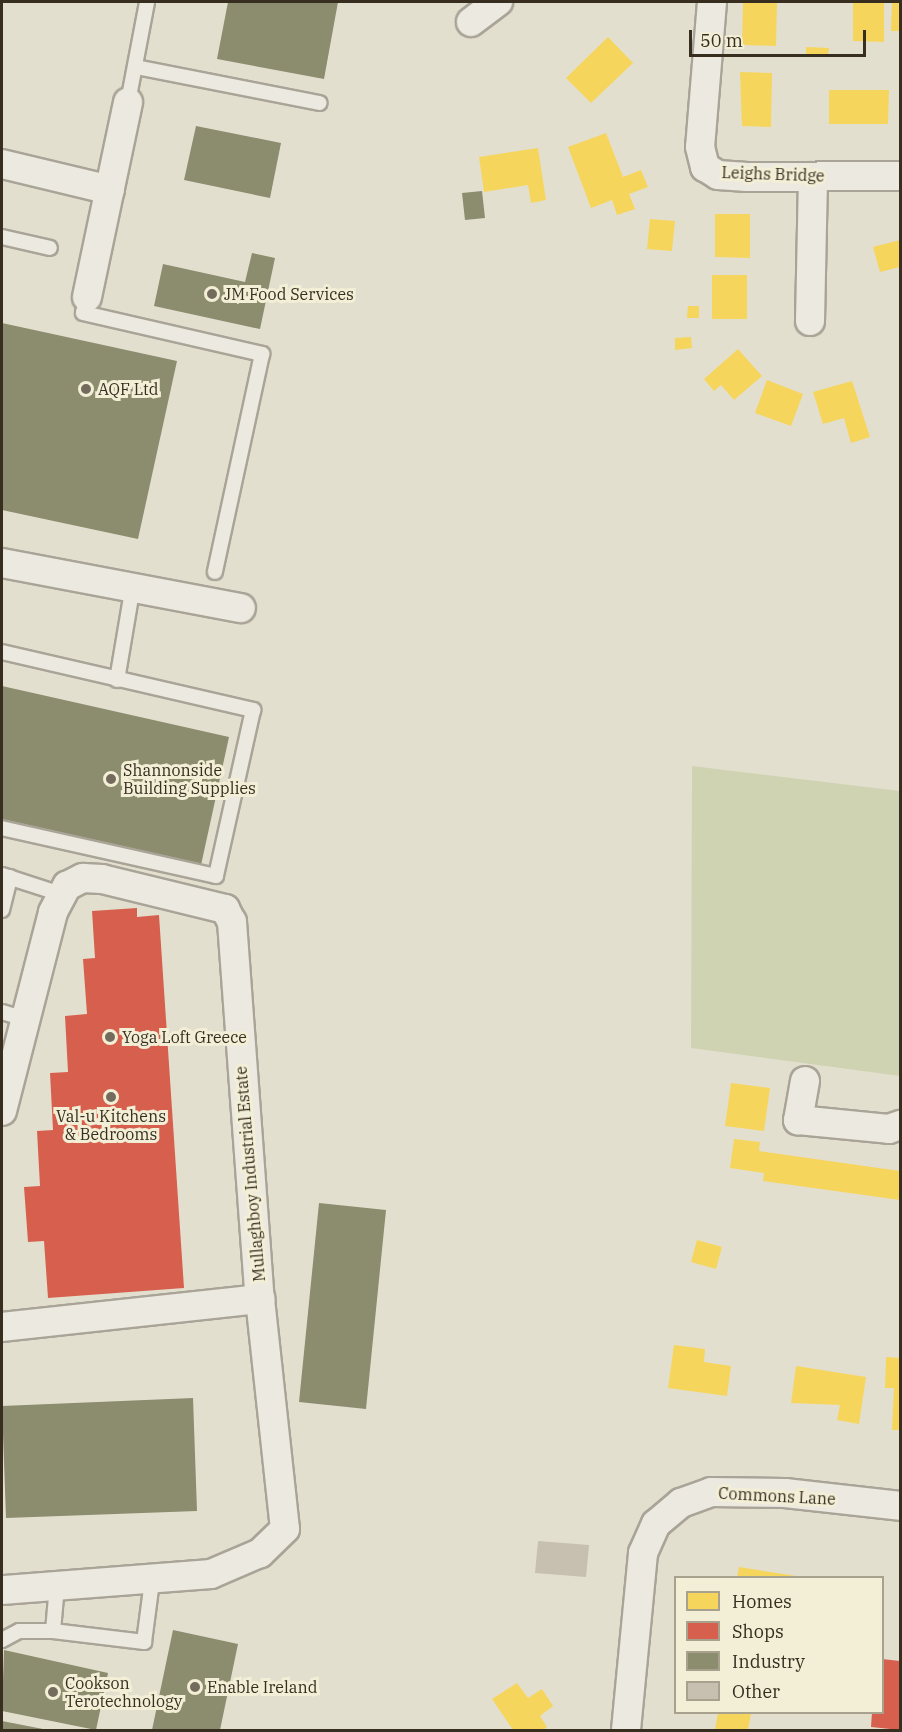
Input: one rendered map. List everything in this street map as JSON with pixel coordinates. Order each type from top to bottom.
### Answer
[{"type":"street","points":[[471,22],[498,2]]},
{"type":"street","name":"Leighs Bridge","points":[[712,2],[700,147],[705,167],[718,175],[900,176]]},
{"type":"street","points":[[87,297],[128,102]]},
{"type":"street","points":[[2,164],[110,190]]},
{"type":"street","points":[[810,321],[813,177]]},
{"type":"street","points":[[2,563],[132,591],[241,608]]},
{"type":"street","name":"Mullaghboy Industrial Estate","points":[[2,1590],[211,1575],[260,1553],[285,1529],[260,1299],[232,922],[225,909],[203,901],[102,879],[83,879],[61,894]]},
{"type":"street","points":[[2,1111],[13,1016],[61,894]]},
{"type":"street","points":[[805,1081],[798,1120],[889,1129],[900,1125]]},
{"type":"street","name":"Mullaghboy Industrial Estate","points":[[2,1327],[260,1299]]},
{"type":"street","name":"Commons Lane","points":[[626,1731],[644,1553],[656,1524],[681,1503],[711,1492],[764,1493],[900,1506]]},
{"type":"lane","points":[[128,102],[147,2]]},
{"type":"lane","points":[[135,67],[319,103]]},
{"type":"lane","points":[[2,237],[50,248]]},
{"type":"lane","points":[[87,297],[83,313],[262,354],[215,572]]},
{"type":"lane","points":[[117,680],[132,591]]},
{"type":"lane","points":[[2,652],[253,710],[216,876],[2,828]]},
{"type":"lane","points":[[2,910],[6,876],[61,894]]},
{"type":"lane","points":[[2,1640],[19,1631],[53,1631],[144,1642],[152,1581]]},
{"type":"lane","points":[[53,1631],[57,1585]]},
{"type":"green space","points":[[692,766],[900,791],[900,1076],[691,1048]]},
{"type":"building: Homes","points":[[743,2],[777,2],[776,46],[742,45]]},
{"type":"building: Homes","points":[[853,2],[884,2],[884,42],[853,41]]},
{"type":"building: Homes","points":[[892,2],[900,2],[900,31],[891,31]]},
{"type":"building: Homes","points":[[608,37],[633,63],[591,103],[566,78]]},
{"type":"building: Homes","points":[[806,47],[829,48],[828,56],[806,56]]},
{"type":"building: Homes","points":[[740,72],[772,73],[771,127],[742,126]]},
{"type":"building: Homes","points":[[829,90],[889,90],[888,124],[829,124]]},
{"type":"building: Homes","points":[[606,133],[623,177],[641,170],[648,187],[629,194],[635,209],[617,215],[612,200],[591,208],[568,147]]},
{"type":"building: Homes","points":[[538,148],[546,200],[531,203],[528,185],[484,192],[479,157]]},
{"type":"building: Homes","points":[[715,214],[750,214],[750,258],[715,257]]},
{"type":"building: Homes","points":[[650,219],[675,221],[672,251],[647,249]]},
{"type":"building: Homes","points":[[900,240],[900,267],[880,272],[873,247]]},
{"type":"building: Homes","points":[[712,275],[747,275],[747,319],[712,319]]},
{"type":"building: Homes","points":[[688,306],[699,306],[699,318],[687,318]]},
{"type":"building: Homes","points":[[691,337],[692,348],[675,350],[675,338]]},
{"type":"building: Homes","points":[[738,349],[762,376],[734,400],[721,385],[714,391],[704,379]]},
{"type":"building: Homes","points":[[767,380],[803,394],[791,426],[755,413]]},
{"type":"building: Homes","points":[[852,381],[870,437],[851,443],[844,418],[823,424],[813,392]]},
{"type":"building: Homes","points":[[731,1083],[770,1088],[764,1131],[725,1126]]},
{"type":"building: Homes","points":[[734,1139],[760,1142],[759,1151],[900,1171],[900,1200],[763,1181],[764,1173],[730,1168]]},
{"type":"building: Homes","points":[[697,1240],[722,1247],[716,1269],[691,1262]]},
{"type":"building: Homes","points":[[674,1345],[705,1349],[704,1362],[731,1366],[727,1396],[668,1388]]},
{"type":"building: Homes","points":[[886,1357],[900,1358],[900,1430],[892,1430],[894,1388],[885,1388]]},
{"type":"building: Homes","points":[[796,1366],[866,1377],[859,1424],[837,1420],[840,1405],[791,1403]]},
{"type":"building: Homes","points":[[739,1567],[796,1576],[737,1576]]},
{"type":"building: Homes","points":[[517,1683],[528,1698],[542,1689],[553,1706],[540,1716],[547,1727],[543,1730],[513,1730],[492,1699]]},
{"type":"building: Homes","points":[[718,1714],[751,1714],[748,1730],[715,1730]]},
{"type":"building: Shops","points":[[137,908],[137,917],[159,915],[184,1288],[48,1298],[44,1241],[28,1242],[24,1187],[40,1186],[37,1131],[53,1130],[50,1073],[68,1072],[65,1016],[87,1014],[83,959],[95,958],[92,911]]},
{"type":"building: Shops","points":[[884,1659],[900,1661],[900,1730],[871,1727],[872,1714],[884,1714]]},
{"type":"building: Industry","points":[[228,2],[338,2],[324,79],[217,59]]},
{"type":"building: Industry","points":[[196,126],[281,143],[270,198],[184,180]]},
{"type":"building: Industry","points":[[482,191],[485,218],[465,220],[462,193]]},
{"type":"building: Industry","name":"JM Food Services","points":[[252,253],[275,258],[260,329],[154,306],[163,264],[245,282]]},
{"type":"building: Industry","points":[[2,323],[177,361],[138,539],[2,510]]},
{"type":"building: Industry","name":"Shannonside Building Supplies","points":[[2,686],[229,737],[201,865],[2,820]]},
{"type":"building: Industry","points":[[319,1203],[386,1210],[366,1409],[299,1402]]},
{"type":"building: Industry","points":[[193,1398],[197,1511],[6,1518],[2,1406]]},
{"type":"building: Industry","name":"Enable Ireland","points":[[173,1630],[238,1644],[220,1730],[152,1730]]},
{"type":"building: Industry","name":"Cookson Terotechnology","points":[[4,1650],[108,1673],[96,1730],[2,1711]]},
{"type":"building: Industry","points":[[2,1721],[43,1729],[43,1730],[2,1730]]},
{"type":"building: Other","points":[[538,1541],[589,1545],[586,1577],[535,1573]]},
{"type":"place","name":"JM Food Services","points":[[212,294]]},
{"type":"place","name":"AQF Ltd","points":[[86,389]]},
{"type":"place","name":"Shannonside Building Supplies","points":[[111,779]]},
{"type":"place","name":"Yoga Loft Greece","points":[[110,1037]]},
{"type":"place","name":"Val-u Kitchens & Bedrooms","points":[[111,1097]]},
{"type":"place","name":"Enable Ireland","points":[[195,1687]]},
{"type":"place","name":"Cookson Terotechnology","points":[[53,1692]]}]
